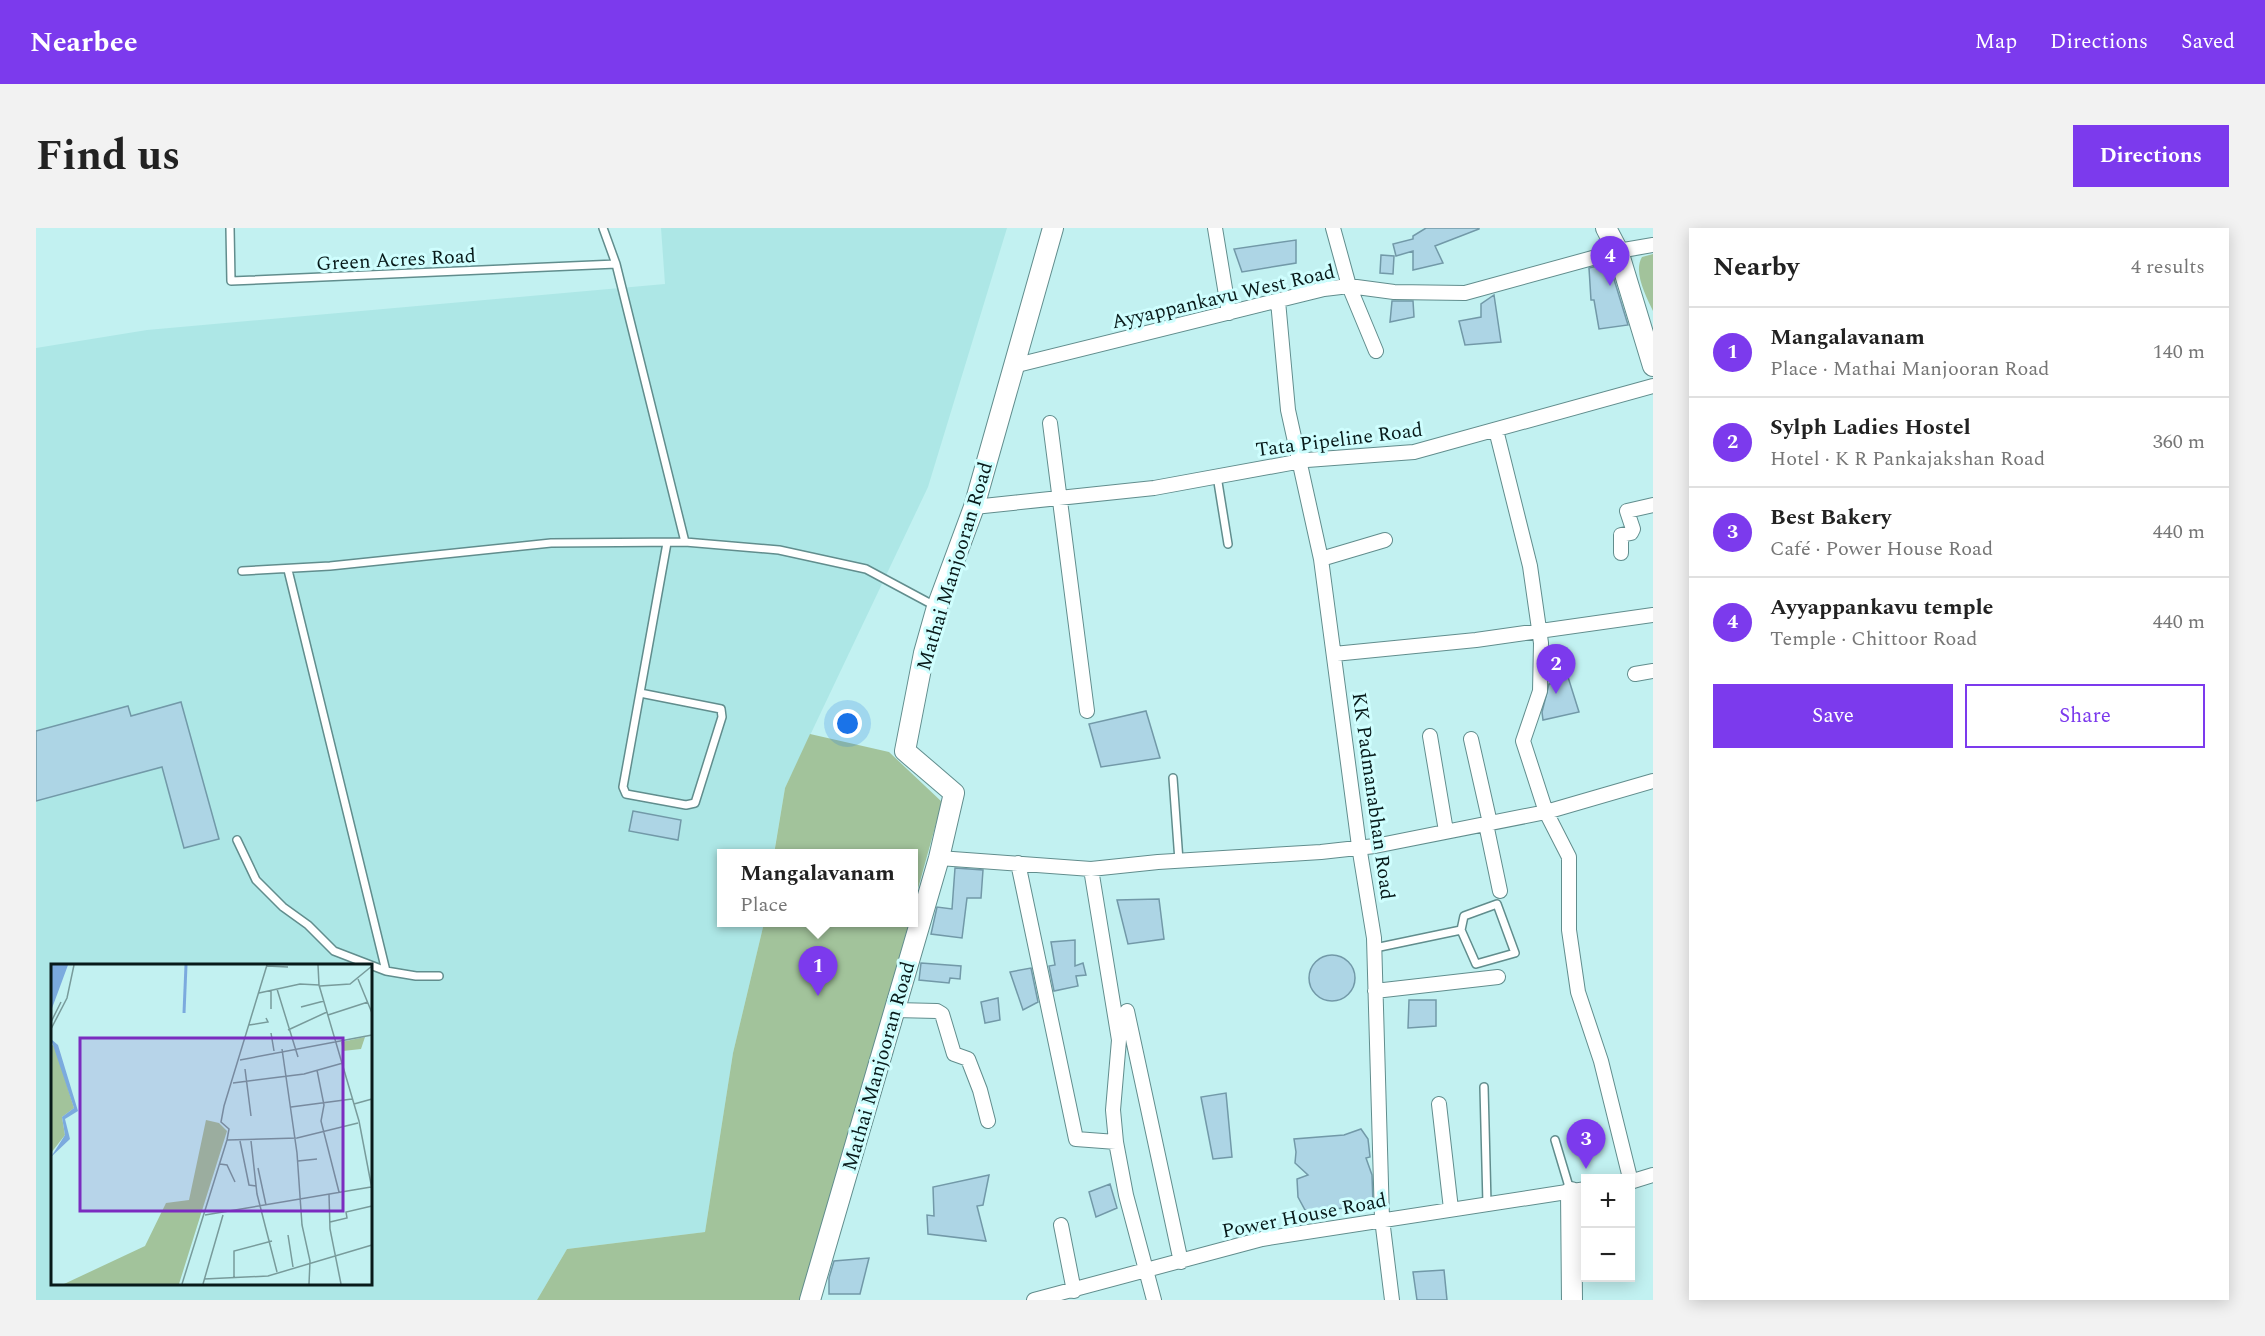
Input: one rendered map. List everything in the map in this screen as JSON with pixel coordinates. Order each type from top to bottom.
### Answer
[{"type":"street","name":"Mathai Manjooran Road","points":[[810,1300],[939,858],[954,793],[905,751],[924,653],[937,607],[974,507],[1053,228]]},
{"type":"street","points":[[1215,228],[1229,313]]},
{"type":"street","points":[[1333,228],[1349,286],[1376,351]]},
{"type":"street","points":[[1606,228],[1618,251],[1653,366]]},
{"type":"street","name":"Ayyappankavu West Road","points":[[1013,366],[1324,289],[1349,286],[1394,292],[1465,293],[1618,251],[1653,245]]},
{"type":"street","name":"KK Padmanabhan Road","points":[[1278,301],[1288,410],[1321,559],[1359,847],[1375,948],[1382,1219],[1392,1300]]},
{"type":"street","name":"Tata Pipeline Road","points":[[974,507],[1154,488],[1299,461],[1414,452],[1653,386]]},
{"type":"street","points":[[1050,423],[1087,711]]},
{"type":"street","points":[[1496,430],[1530,566],[1540,631],[1540,691],[1523,741],[1546,812],[1569,857],[1569,930],[1578,992],[1601,1061],[1629,1174]]},
{"type":"street","points":[[1620,553],[1621,535],[1631,533],[1633,529],[1628,511],[1653,505]]},
{"type":"street","points":[[1321,559],[1385,540]]},
{"type":"street","points":[[1334,654],[1395,650],[1653,615]]},
{"type":"street","points":[[1635,674],[1653,671]]},
{"type":"street","points":[[1430,736],[1446,831]]},
{"type":"street","points":[[1471,739],[1500,891]]},
{"type":"street","points":[[939,858],[1091,869],[1321,852],[1375,846],[1546,812],[1653,781]]},
{"type":"street","points":[[1018,863],[1076,1139],[1116,1142]]},
{"type":"street","points":[[1091,869],[1122,1016],[1181,1262]]},
{"type":"street","points":[[1376,992],[1498,977]]},
{"type":"street","points":[[895,1010],[938,1011],[942,1014],[951,1049],[954,1054],[968,1059],[980,1090],[988,1121]]},
{"type":"street","points":[[1122,1016],[1113,1110],[1116,1142],[1126,1195],[1154,1300]]},
{"type":"street","points":[[1439,1104],[1451,1209]]},
{"type":"street","points":[[1635,1179],[1653,1175]]},
{"type":"street","points":[[1572,1300],[1578,1191]]},
{"type":"street","name":"Power House Road","points":[[1034,1300],[1262,1239],[1578,1191]]},
{"type":"street","points":[[1061,1225],[1074,1291]]},
{"type":"lane","name":"Green Acres Road","points":[[230,228],[231,281],[616,264]]},
{"type":"lane","points":[[603,228],[616,264],[685,542]]},
{"type":"lane","points":[[1217,476],[1228,544]]},
{"type":"lane","points":[[242,571],[288,570],[551,543],[685,542],[779,550],[866,569],[937,607]]},
{"type":"lane","points":[[640,693],[722,710],[722,717],[695,803],[686,805],[626,794],[623,786],[667,543]]},
{"type":"lane","points":[[288,570],[386,971]]},
{"type":"lane","points":[[1173,778],[1179,861]]},
{"type":"lane","points":[[237,840],[256,880],[283,907],[308,925],[334,951],[368,964]]},
{"type":"lane","points":[[1497,904],[1515,953],[1476,964],[1461,930],[1464,916],[1497,904]]},
{"type":"lane","points":[[1375,948],[1461,930]]},
{"type":"lane","points":[[372,966],[386,971],[416,976],[439,976]]},
{"type":"lane","points":[[1484,1087],[1487,1204]]},
{"type":"lane","points":[[1555,1140],[1578,1191]]},
{"type":"shaded area","points":[[661,228],[1007,228],[928,487],[785,788],[775,849],[717,849],[717,927],[763,927],[733,1053],[705,1232],[567,1249],[537,1300],[36,1300],[36,348],[147,330],[665,284]]},
{"type":"green space","points":[[1653,254],[1653,311],[1639,270],[1642,257]]},
{"type":"green space","points":[[810,734],[889,752],[942,802],[918,889],[918,849],[775,849],[785,788]]},
{"type":"green space","points":[[763,927],[908,927],[802,1300],[537,1300],[567,1249],[705,1232],[733,1053]]},
{"type":"building","points":[[1426,228],[1479,229],[1435,246],[1443,263],[1413,270],[1413,251],[1396,256],[1393,244],[1413,239],[1413,236]]},
{"type":"building","points":[[1296,240],[1296,263],[1242,272],[1234,249]]},
{"type":"building","points":[[1381,255],[1394,256],[1393,274],[1380,273]]},
{"type":"building","points":[[1609,263],[1628,325],[1599,329],[1594,300],[1591,300],[1589,268]]},
{"type":"building","points":[[1494,295],[1501,342],[1465,345],[1459,321],[1481,317],[1481,304]]},
{"type":"building","points":[[1392,301],[1413,301],[1414,317],[1390,322]]},
{"type":"building","points":[[1558,677],[1568,677],[1579,712],[1543,720],[1542,712],[1549,684],[1557,683]]},
{"type":"building","points":[[181,702],[219,839],[184,848],[162,767],[36,801],[36,731],[128,706],[131,716]]},
{"type":"building","points":[[1146,711],[1160,758],[1101,767],[1089,724]]},
{"type":"building","points":[[633,811],[681,820],[678,840],[629,831]]},
{"type":"building","points":[[955,868],[983,870],[981,898],[967,898],[962,938],[931,934],[937,907],[952,909]]},
{"type":"building","points":[[1159,899],[1164,939],[1128,944],[1117,900]]},
{"type":"building","points":[[1075,940],[1075,966],[1083,963],[1086,975],[1076,976],[1078,986],[1054,991],[1049,966],[1055,965],[1051,942]]},
{"type":"building","points":[[1332,955],[1348,962],[1355,978],[1348,994],[1332,1001],[1316,994],[1309,978],[1316,962]]},
{"type":"building","points":[[921,963],[961,966],[960,979],[950,978],[949,983],[919,980]]},
{"type":"building","points":[[1031,968],[1038,1002],[1023,1010],[1010,972]]},
{"type":"building","points":[[998,998],[1000,1020],[985,1023],[981,1002]]},
{"type":"building","points":[[1409,1000],[1436,1000],[1436,1026],[1408,1028]]},
{"type":"building","points":[[1226,1093],[1232,1157],[1213,1159],[1201,1097]]},
{"type":"building","points":[[1361,1129],[1368,1139],[1370,1157],[1366,1158],[1372,1175],[1373,1204],[1350,1208],[1305,1210],[1298,1197],[1297,1179],[1308,1175],[1295,1163],[1294,1139],[1344,1135]]},
{"type":"building","points":[[989,1175],[983,1205],[977,1206],[986,1241],[928,1234],[927,1215],[934,1216],[933,1187]]},
{"type":"building","points":[[1110,1184],[1117,1208],[1096,1217],[1089,1192]]},
{"type":"building","points":[[869,1258],[860,1294],[829,1294],[829,1278],[834,1261]]},
{"type":"building","points":[[1444,1270],[1447,1300],[1417,1300],[1413,1272]]},
{"type":"place","name":"Ayyappankavu temple","points":[[1610,286]]},
{"type":"place","name":"Sylph Ladies Hostel","points":[[1556,694]]},
{"type":"place","name":"Mangalavanam","points":[[818,996]]},
{"type":"place","name":"Best Bakery","points":[[1586,1169]]}]
